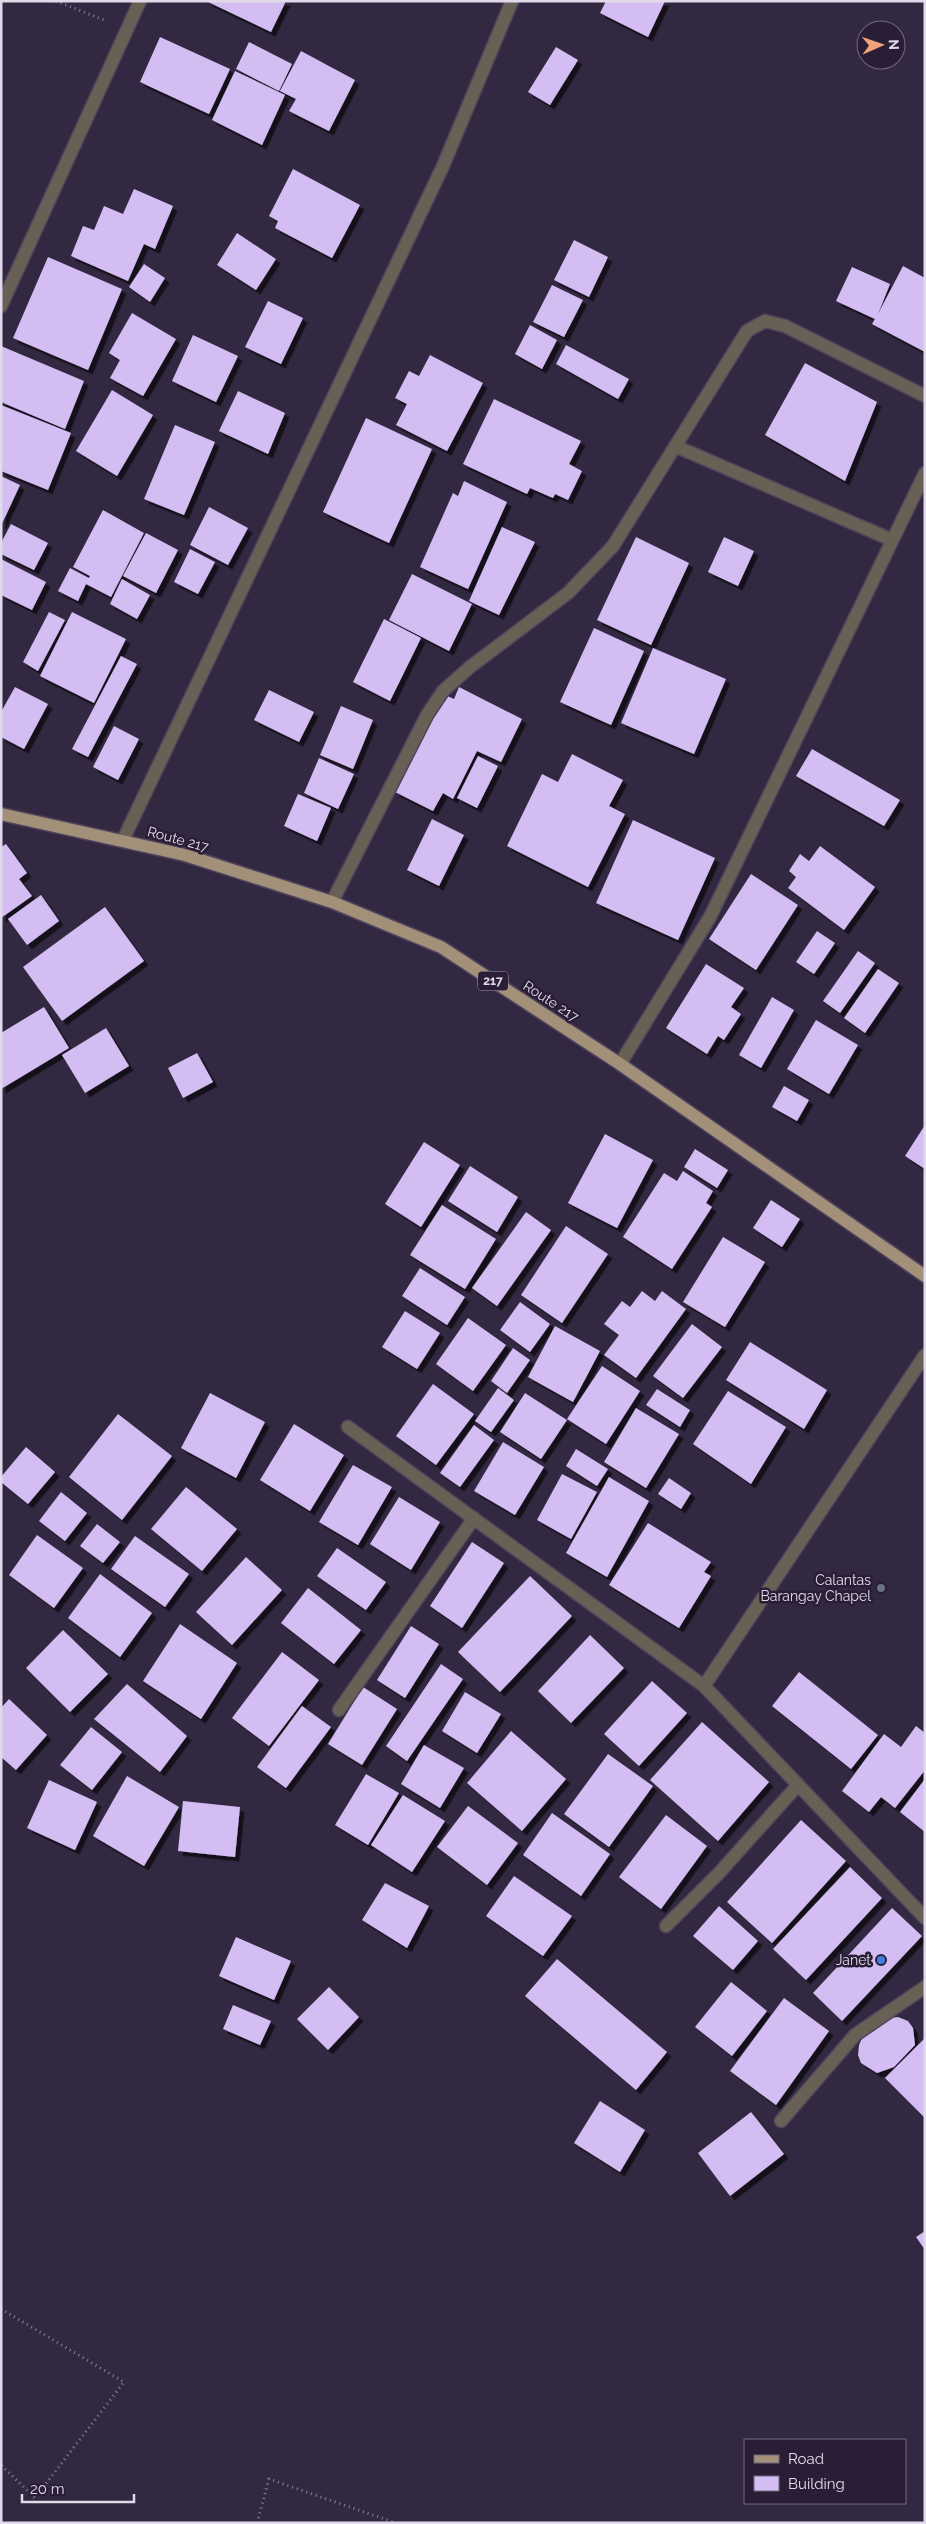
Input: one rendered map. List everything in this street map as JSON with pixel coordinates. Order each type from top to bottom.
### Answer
[{"type":"main road","name":"Route 217","points":[[1,814],[185,855],[332,902],[441,947],[620,1064],[925,1276]]},
{"type":"street","points":[[1,306],[140,1]]},
{"type":"street","points":[[123,840],[443,166],[512,1]]},
{"type":"street","points":[[332,902],[427,715],[443,691],[470,667],[568,593],[613,546],[747,330],[765,321],[785,326],[925,396]]},
{"type":"street","points":[[675,446],[892,540]]},
{"type":"street","points":[[620,1064],[710,917],[925,473]]},
{"type":"street","points":[[704,1686],[925,1355]]},
{"type":"street","points":[[348,1426],[704,1686],[925,1918]]},
{"type":"street","points":[[339,1710],[474,1518]]},
{"type":"street","points":[[666,1926],[719,1873],[798,1785]]},
{"type":"street","points":[[781,2121],[855,2035],[925,1987]]},
{"type":"path","points":[[56,1],[128,29]]},
{"type":"path","points":[[1,2309],[124,2382],[36,2498],[1,2465]]},
{"type":"path","points":[[257,2523],[269,2479],[396,2523]]},
{"type":"building","points":[[206,1],[286,1],[271,32]]},
{"type":"building","points":[[606,1],[665,1],[648,37],[600,13]]},
{"type":"building","points":[[160,37],[230,69],[209,114],[140,82]]},
{"type":"building","points":[[249,42],[292,64],[279,91],[236,69]]},
{"type":"building","points":[[556,47],[578,60],[550,105],[528,92]]},
{"type":"building","points":[[301,51],[355,80],[329,131],[289,111],[296,99],[280,91]]},
{"type":"building","points":[[235,71],[285,95],[262,145],[212,120]]},
{"type":"building","points":[[293,169],[360,205],[332,258],[275,228],[278,221],[269,216]]},
{"type":"building","points":[[134,189],[173,206],[155,249],[144,244],[128,281],[71,256],[83,226],[94,230],[104,206],[123,214]]},
{"type":"building","points":[[237,233],[276,259],[256,290],[217,265]]},
{"type":"building","points":[[574,240],[608,257],[589,297],[554,280]]},
{"type":"building","points":[[48,257],[122,289],[88,370],[13,338]]},
{"type":"building","points":[[144,264],[165,278],[150,302],[129,287]]},
{"type":"building","points":[[903,266],[925,278],[925,352],[872,324],[875,319],[836,301],[852,267],[890,284],[878,314]]},
{"type":"building","points":[[552,285],[583,300],[564,337],[533,322]]},
{"type":"building","points":[[268,301],[303,318],[281,364],[245,347]]},
{"type":"building","points":[[132,313],[176,339],[143,396],[110,378],[120,360],[109,353]]},
{"type":"building","points":[[530,325],[557,340],[542,369],[515,354]]},
{"type":"building","points":[[193,335],[238,356],[216,402],[172,381]]},
{"type":"building","points":[[566,345],[629,379],[618,399],[556,364]]},
{"type":"building","points":[[1,346],[84,381],[65,429],[1,402]]},
{"type":"building","points":[[430,355],[483,383],[447,451],[396,425],[407,404],[395,398],[409,371],[419,376]]},
{"type":"building","points":[[805,363],[877,402],[845,481],[765,435]]},
{"type":"building","points":[[112,390],[153,415],[117,476],[76,451]]},
{"type":"building","points":[[238,391],[285,413],[268,454],[219,431]]},
{"type":"building","points":[[494,399],[581,441],[569,464],[582,471],[568,500],[555,494],[553,498],[530,488],[527,494],[463,464]]},
{"type":"building","points":[[1,405],[71,433],[48,490],[1,471]]},
{"type":"building","points":[[366,418],[432,449],[389,543],[323,512]]},
{"type":"building","points":[[175,425],[215,442],[184,515],[144,499]]},
{"type":"building","points":[[1,476],[20,485],[1,526]]},
{"type":"building","points":[[464,481],[507,502],[468,589],[420,567],[453,493],[458,496]]},
{"type":"building","points":[[209,507],[248,528],[228,565],[190,545]]},
{"type":"building","points":[[103,510],[144,533],[111,597],[86,584],[78,601],[58,591],[70,568],[89,578],[90,576],[73,567]]},
{"type":"building","points":[[11,524],[48,543],[34,570],[1,554],[1,543]]},
{"type":"building","points":[[502,527],[535,542],[499,615],[469,601]]},
{"type":"building","points":[[146,533],[178,550],[156,593],[123,576]]},
{"type":"building","points":[[636,537],[689,563],[651,645],[597,620]]},
{"type":"building","points":[[724,537],[754,551],[738,586],[708,572]]},
{"type":"building","points":[[190,549],[215,562],[198,594],[174,582]]},
{"type":"building","points":[[1,559],[46,582],[32,610],[1,595]]},
{"type":"building","points":[[412,574],[472,604],[449,651],[389,620]]},
{"type":"building","points":[[122,579],[150,595],[137,619],[110,604]]},
{"type":"building","points":[[49,612],[65,620],[38,671],[23,662]]},
{"type":"building","points":[[72,612],[126,639],[94,703],[40,676]]},
{"type":"building","points":[[384,619],[421,638],[390,701],[353,682]]},
{"type":"building","points":[[594,628],[644,651],[611,725],[560,702]]},
{"type":"building","points":[[653,648],[726,679],[694,754],[621,723]]},
{"type":"building","points":[[121,656],[137,664],[88,757],[72,749]]},
{"type":"building","points":[[15,687],[48,704],[24,749],[1,737],[1,712]]},
{"type":"building","points":[[459,687],[522,719],[501,762],[477,751],[453,799],[443,793],[433,811],[395,792],[443,694],[454,699]]},
{"type":"building","points":[[269,690],[314,712],[299,742],[254,720]]},
{"type":"building","points":[[341,706],[373,720],[353,769],[320,755]]},
{"type":"building","points":[[114,726],[139,739],[118,780],[93,767]]},
{"type":"building","points":[[812,749],[900,800],[884,826],[796,776]]},
{"type":"building","points":[[572,754],[623,780],[609,806],[625,814],[588,887],[507,846],[542,774],[558,782]]},
{"type":"building","points":[[478,756],[498,766],[477,808],[457,798]]},
{"type":"building","points":[[319,758],[354,774],[338,809],[304,793]]},
{"type":"building","points":[[298,794],[331,808],[317,841],[284,826]]},
{"type":"building","points":[[432,819],[464,835],[439,886],[407,870]]},
{"type":"building","points":[[633,820],[715,858],[678,940],[596,903]]},
{"type":"building","points":[[6,844],[27,873],[19,879],[32,896],[1,918],[1,847]]},
{"type":"building","points":[[820,846],[875,887],[844,930],[788,888],[796,877],[789,871],[800,854],[809,861]]},
{"type":"building","points":[[751,874],[798,905],[756,970],[709,939]]},
{"type":"building","points":[[41,895],[59,921],[27,945],[8,919]]},
{"type":"building","points":[[105,907],[144,961],[62,1021],[23,967]]},
{"type":"building","points":[[817,931],[835,943],[814,974],[796,962]]},
{"type":"building","points":[[858,951],[875,963],[840,1013],[823,1001]]},
{"type":"building","points":[[706,964],[744,988],[731,1007],[741,1014],[724,1040],[718,1036],[707,1054],[666,1028]]},
{"type":"building","points":[[878,969],[899,983],[865,1033],[844,1018]]},
{"type":"building","points":[[772,997],[794,1010],[761,1068],[739,1055]]},
{"type":"building","points":[[44,1007],[69,1048],[1,1089],[1,1033]]},
{"type":"building","points":[[816,1020],[858,1045],[829,1094],[787,1069]]},
{"type":"building","points":[[106,1028],[129,1066],[85,1093],[62,1055]]},
{"type":"building","points":[[197,1053],[213,1082],[183,1098],[168,1068]]},
{"type":"building","points":[[784,1086],[809,1100],[797,1121],[772,1107]]},
{"type":"building","points":[[925,1125],[925,1169],[905,1156]]},
{"type":"building","points":[[605,1134],[653,1160],[617,1228],[568,1203]]},
{"type":"building","points":[[424,1142],[460,1165],[421,1227],[385,1204]]},
{"type":"building","points":[[695,1149],[728,1170],[717,1188],[684,1167]]},
{"type":"building","points":[[470,1166],[518,1197],[497,1232],[448,1201]]},
{"type":"building","points":[[683,1171],[713,1191],[706,1203],[712,1207],[672,1269],[623,1237],[664,1173],[677,1181]]},
{"type":"building","points":[[771,1200],[800,1219],[782,1247],[753,1228]]},
{"type":"building","points":[[442,1205],[496,1239],[465,1289],[410,1255]]},
{"type":"building","points":[[526,1212],[551,1230],[497,1306],[472,1288]]},
{"type":"building","points":[[566,1226],[608,1254],[562,1323],[521,1295]]},
{"type":"building","points":[[723,1237],[765,1262],[725,1327],[683,1302]]},
{"type":"building","points":[[420,1268],[465,1297],[447,1325],[402,1296]]},
{"type":"building","points":[[642,1291],[655,1301],[662,1291],[686,1309],[636,1378],[604,1355],[619,1335],[604,1324],[622,1301],[630,1307]]},
{"type":"building","points":[[520,1302],[550,1324],[530,1352],[500,1330]]},
{"type":"building","points":[[405,1311],[440,1333],[417,1369],[382,1347]]},
{"type":"building","points":[[468,1318],[506,1345],[473,1391],[436,1364]]},
{"type":"building","points":[[692,1324],[722,1347],[683,1398],[653,1376]]},
{"type":"building","points":[[555,1326],[600,1351],[573,1402],[528,1377]]},
{"type":"building","points":[[750,1342],[827,1390],[804,1429],[726,1380]]},
{"type":"building","points":[[513,1348],[530,1360],[507,1393],[491,1381]]},
{"type":"building","points":[[602,1366],[640,1391],[606,1444],[567,1419]]},
{"type":"building","points":[[433,1384],[474,1414],[436,1465],[396,1436]]},
{"type":"building","points":[[498,1388],[514,1400],[491,1432],[475,1421]]},
{"type":"building","points":[[657,1389],[690,1410],[680,1427],[646,1405]]},
{"type":"building","points":[[728,1391],[786,1427],[751,1484],[693,1444]]},
{"type":"building","points":[[210,1393],[265,1422],[236,1478],[181,1448]]},
{"type":"building","points":[[525,1393],[567,1420],[541,1459],[500,1432]]},
{"type":"building","points":[[636,1408],[679,1434],[646,1488],[604,1462]]},
{"type":"building","points":[[118,1414],[172,1456],[122,1520],[69,1477]]},
{"type":"building","points":[[294,1424],[344,1455],[310,1511],[260,1480]]},
{"type":"building","points":[[474,1425],[494,1440],[460,1487],[440,1473]]},
{"type":"building","points":[[503,1442],[544,1467],[515,1515],[474,1491]]},
{"type":"building","points":[[26,1447],[55,1472],[28,1504],[1,1482],[1,1477]]},
{"type":"building","points":[[576,1449],[608,1469],[597,1486],[566,1466]]},
{"type":"building","points":[[353,1465],[392,1487],[358,1545],[319,1522]]},
{"type":"building","points":[[562,1474],[597,1492],[571,1539],[537,1520]]},
{"type":"building","points":[[609,1477],[649,1501],[607,1577],[566,1553]]},
{"type":"building","points":[[669,1478],[691,1493],[681,1509],[658,1494]]},
{"type":"building","points":[[186,1487],[237,1529],[202,1571],[151,1529]]},
{"type":"building","points":[[61,1492],[87,1513],[65,1541],[39,1521]]},
{"type":"building","points":[[399,1497],[440,1522],[411,1570],[370,1544]]},
{"type":"building","points":[[648,1523],[711,1562],[704,1572],[711,1576],[679,1628],[609,1585]]},
{"type":"building","points":[[97,1524],[120,1542],[103,1563],[80,1546]]},
{"type":"building","points":[[37,1535],[83,1568],[54,1608],[9,1575]]},
{"type":"building","points":[[135,1536],[189,1574],[165,1607],[111,1569]]},
{"type":"building","points":[[472,1542],[504,1563],[462,1628],[430,1606]]},
{"type":"building","points":[[337,1548],[386,1582],[366,1610],[317,1576]]},
{"type":"building","points":[[246,1557],[282,1590],[232,1645],[196,1612]]},
{"type":"building","points":[[100,1574],[152,1613],[120,1657],[68,1618]]},
{"type":"building","points":[[530,1576],[572,1616],[500,1692],[458,1652]]},
{"type":"building","points":[[308,1588],[361,1630],[334,1664],[281,1623]]},
{"type":"building","points":[[180,1624],[237,1663],[201,1719],[143,1681]]},
{"type":"building","points":[[411,1626],[439,1644],[405,1698],[377,1680]]},
{"type":"building","points":[[63,1630],[108,1674],[70,1712],[26,1668]]},
{"type":"building","points":[[590,1635],[624,1668],[571,1723],[538,1691]]},
{"type":"building","points":[[282,1652],[319,1680],[269,1746],[232,1718]]},
{"type":"building","points":[[441,1664],[463,1679],[407,1761],[386,1746]]},
{"type":"building","points":[[799,1672],[878,1735],[851,1769],[772,1706]]},
{"type":"building","points":[[652,1681],[687,1713],[639,1766],[604,1734]]},
{"type":"building","points":[[127,1684],[187,1736],[160,1772],[94,1719]]},
{"type":"building","points":[[363,1687],[397,1709],[362,1765],[328,1744]]},
{"type":"building","points":[[465,1692],[501,1714],[477,1753],[442,1731]]},
{"type":"building","points":[[9,1699],[47,1735],[16,1770],[1,1757],[1,1708]]},
{"type":"building","points":[[302,1706],[331,1727],[286,1788],[257,1767]]},
{"type":"building","points":[[702,1722],[769,1782],[718,1841],[650,1780]]},
{"type":"building","points":[[916,1726],[925,1733],[925,1770],[895,1808],[881,1797],[869,1812],[842,1791],[884,1734],[901,1747]]},
{"type":"building","points":[[91,1727],[122,1752],[92,1790],[60,1765]]},
{"type":"building","points":[[511,1731],[566,1779],[522,1831],[467,1783]]},
{"type":"building","points":[[424,1745],[464,1768],[440,1808],[401,1784]]},
{"type":"building","points":[[608,1754],[653,1786],[609,1847],[564,1814]]},
{"type":"building","points":[[366,1774],[399,1793],[368,1845],[335,1825]]},
{"type":"building","points":[[127,1776],[179,1807],[144,1866],[93,1836]]},
{"type":"building","points":[[925,1779],[925,1832],[900,1812]]},
{"type":"building","points":[[49,1780],[97,1802],[75,1850],[27,1828]]},
{"type":"building","points":[[403,1795],[445,1821],[412,1872],[371,1845]]},
{"type":"building","points":[[183,1801],[240,1807],[235,1857],[178,1851]]},
{"type":"building","points":[[468,1806],[518,1843],[487,1885],[437,1847]]},
{"type":"building","points":[[552,1813],[610,1854],[581,1896],[523,1855]]},
{"type":"building","points":[[666,1815],[707,1846],[661,1909],[619,1877]]},
{"type":"building","points":[[801,1820],[846,1861],[772,1943],[727,1902]]},
{"type":"building","points":[[850,1867],[882,1898],[806,1980],[773,1949]]},
{"type":"building","points":[[514,1876],[572,1916],[543,1956],[486,1916]]},
{"type":"building","points":[[385,1883],[429,1906],[407,1948],[362,1920]]},
{"type":"building","points":[[719,1906],[758,1941],[733,1970],[693,1936]]},
{"type":"building","points":[[892,1908],[922,1936],[842,2021],[813,1993]]},
{"type":"building","points":[[236,1937],[291,1961],[274,2000],[219,1976]]},
{"type":"building","points":[[557,1959],[667,2052],[636,2090],[525,1996]]},
{"type":"building","points":[[731,1982],[767,2011],[732,2056],[695,2027]]},
{"type":"building","points":[[329,1987],[359,2017],[328,2050],[297,2019]]},
{"type":"building","points":[[784,1998],[829,2031],[776,2105],[730,2071]]},
{"type":"building","points":[[233,2005],[271,2021],[260,2045],[223,2029]]},
{"type":"building","points":[[898,2017],[908,2021],[913,2028],[915,2045],[894,2067],[877,2073],[861,2063],[858,2055],[859,2045],[866,2029],[884,2019]]},
{"type":"building","points":[[925,2038],[925,2118],[885,2078]]},
{"type":"building","points":[[600,2101],[645,2130],[620,2172],[574,2143]]},
{"type":"building","points":[[751,2112],[784,2154],[730,2196],[698,2153]]},
{"type":"building","points":[[925,2231],[925,2250],[916,2237]]},
{"type":"place","name":"Calantas Barangay Chapel","points":[[881,1588]]},
{"type":"place","name":"Janet","points":[[881,1960]]}]
